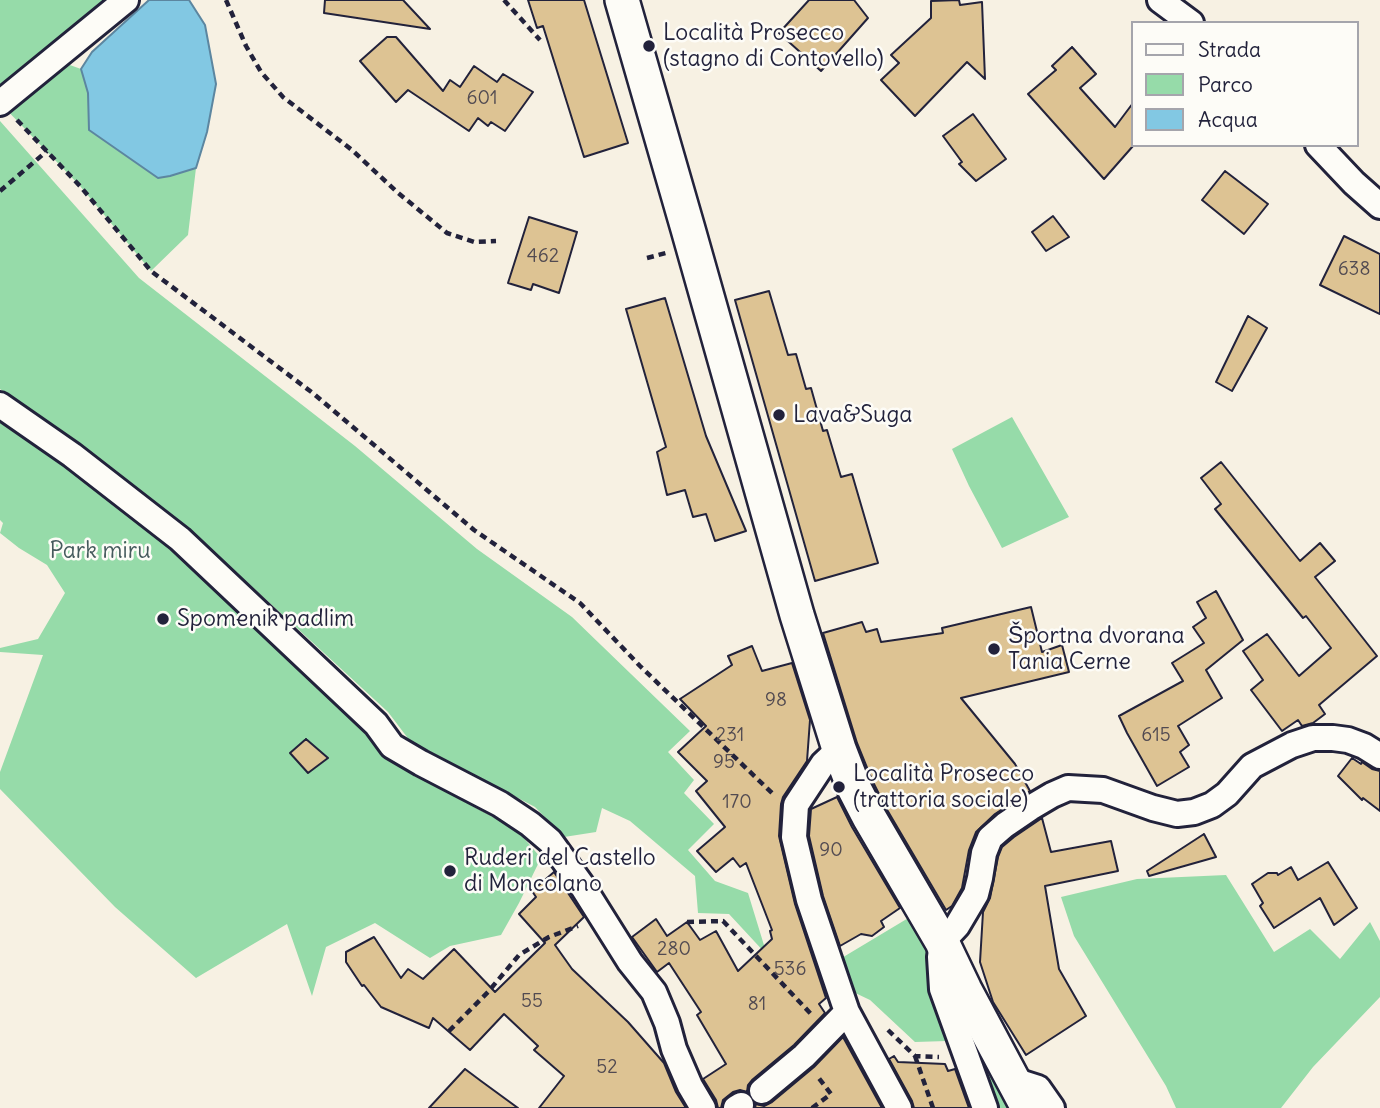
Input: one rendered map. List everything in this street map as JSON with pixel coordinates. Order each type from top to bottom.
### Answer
[{"type":"main road","points":[[622,0],[797,615],[839,749],[869,817],[942,942],[1021,1094]]},
{"type":"street","points":[[0,103],[126,0]]},
{"type":"street","points":[[1160,0],[1188,21]]},
{"type":"street","points":[[1320,147],[1380,206]]},
{"type":"street","points":[[0,405],[72,455],[180,539],[376,724],[392,746],[421,764],[500,804],[550,841],[581,884],[629,962],[654,992],[674,1049],[703,1108]]},
{"type":"street","points":[[985,1108],[942,989],[940,975],[942,942],[957,926],[976,894],[984,853],[990,838],[1030,808],[1068,788],[1103,790],[1177,814],[1194,812],[1212,805],[1227,794],[1252,766],[1292,745],[1313,738],[1348,740],[1380,756]]},
{"type":"street","points":[[839,749],[823,764],[796,805],[794,837],[797,855],[809,900],[847,1012],[899,1108]]},
{"type":"street","points":[[746,1101],[804,1056],[847,1012]]},
{"type":"street","points":[[1021,1094],[1038,1088],[1052,1108]]},
{"type":"path","points":[[226,0],[246,46],[261,72],[283,97],[352,150],[447,233],[474,242],[496,241]]},
{"type":"path","points":[[504,0],[540,40]]},
{"type":"path","points":[[0,103],[80,186],[151,271],[314,394],[474,530],[580,603],[640,666],[772,793],[796,805]]},
{"type":"path","points":[[0,191],[47,151]]},
{"type":"path","points":[[449,1031],[488,992],[519,955],[549,937],[581,925],[597,909]]},
{"type":"path","points":[[687,922],[723,921],[828,1031]]},
{"type":"path","points":[[884,1027],[915,1056],[933,1108]]},
{"type":"path","points":[[915,1056],[944,1057],[966,1052]]},
{"type":"path","points":[[804,1056],[831,1094],[812,1108]]},
{"type":"green space","points":[[0,0],[111,0],[53,59],[81,69],[88,93],[89,130],[158,178],[196,168],[188,235],[151,271],[80,186],[0,103]]},
{"type":"green space","points":[[0,121],[139,278],[355,446],[477,549],[572,617],[690,731],[668,752],[694,780],[684,793],[714,824],[688,850],[715,881],[748,893],[767,955],[729,914],[698,913],[695,876],[630,821],[602,808],[596,832],[564,837],[535,807],[410,741],[388,712],[248,583],[75,443],[0,389]]},
{"type":"green space","name":"Park miru","points":[[0,411],[139,516],[404,769],[517,830],[541,858],[501,935],[450,946],[430,958],[375,923],[326,947],[312,996],[287,924],[196,978],[115,907],[0,789],[0,772],[43,655],[0,652],[0,648],[38,639],[65,593],[47,565],[0,533],[3,523],[0,520]]},
{"type":"green space","points":[[1012,417],[1069,517],[1002,548],[952,449]]},
{"type":"green space","points":[[1226,875],[1274,952],[1310,929],[1340,959],[1370,922],[1380,941],[1380,997],[1313,1067],[1281,1108],[1176,1108],[1166,1086],[1074,936],[1061,897],[1137,879]]},
{"type":"green space","points":[[910,917],[927,949],[931,993],[947,1041],[915,1042],[870,1000],[849,990],[840,959]]},
{"type":"green space","points":[[951,988],[1013,1108],[996,1108]]},
{"type":"water","points":[[149,0],[189,0],[205,25],[216,84],[207,132],[196,168],[158,178],[89,130],[88,93],[81,69],[92,52]]},
{"type":"building","points":[[325,0],[403,0],[430,29],[324,13]]},
{"type":"building","points":[[528,0],[584,0],[628,143],[584,157],[543,26],[537,28]]},
{"type":"building","points":[[809,0],[854,0],[868,18],[821,71],[779,33]]},
{"type":"building","points":[[959,0],[960,5],[982,2],[985,79],[967,62],[915,116],[881,80],[899,63],[891,55],[931,18],[931,1]]},
{"type":"building","points":[[387,37],[396,37],[443,91],[450,80],[460,87],[474,66],[497,82],[503,74],[533,92],[505,131],[491,122],[488,126],[478,118],[469,131],[408,90],[396,102],[360,61]]},
{"type":"building","points":[[1072,47],[1096,74],[1080,88],[1115,127],[1132,104],[1132,147],[1104,179],[1028,94],[1056,70],[1052,66]]},
{"type":"building","points":[[973,114],[1006,159],[976,181],[959,164],[962,162],[943,136]]},
{"type":"building","points":[[1225,171],[1268,204],[1244,234],[1202,200]]},
{"type":"building","points":[[1053,216],[1069,237],[1046,251],[1032,232]]},
{"type":"building","points":[[529,217],[577,232],[559,293],[533,284],[531,290],[508,283]]},
{"type":"building","points":[[1344,236],[1380,254],[1380,314],[1320,285]]},
{"type":"building","points":[[769,291],[788,355],[796,354],[806,389],[811,388],[823,431],[827,430],[841,477],[852,474],[878,563],[815,581],[735,300]]},
{"type":"building","points":[[665,298],[706,436],[746,531],[715,541],[706,514],[693,517],[685,490],[667,495],[657,452],[666,447],[626,309]]},
{"type":"building","points":[[1248,316],[1267,328],[1232,391],[1216,382]]},
{"type":"building","points":[[1221,462],[1300,561],[1320,543],[1335,561],[1315,577],[1377,656],[1319,705],[1325,714],[1313,723],[1302,726],[1298,720],[1282,731],[1251,690],[1263,680],[1243,651],[1267,634],[1299,676],[1331,648],[1306,616],[1303,618],[1215,509],[1221,504],[1201,478]]},
{"type":"building","points":[[1216,591],[1243,640],[1206,670],[1222,698],[1178,726],[1189,745],[1180,752],[1189,767],[1157,786],[1119,716],[1183,681],[1172,663],[1204,643],[1193,627],[1206,618],[1197,602]]},
{"type":"building","points":[[1031,607],[1042,652],[1062,645],[1069,672],[961,698],[1015,764],[1030,791],[995,814],[976,832],[969,850],[962,888],[952,906],[946,910],[872,780],[857,743],[823,633],[862,622],[866,632],[877,629],[881,642],[943,633],[942,628]]},
{"type":"building","points":[[752,646],[762,671],[792,663],[810,720],[807,761],[783,797],[779,836],[795,904],[826,998],[819,1004],[825,1013],[794,1045],[752,1080],[747,1092],[733,1092],[723,1100],[721,1108],[718,1108],[703,1079],[726,1064],[697,1015],[701,1012],[669,963],[657,972],[632,937],[656,919],[667,936],[687,922],[700,940],[716,931],[738,971],[772,939],[772,930],[746,863],[740,867],[733,858],[716,872],[697,851],[725,827],[696,791],[707,781],[678,752],[706,726],[680,699],[732,665],[728,656]]},
{"type":"building","points":[[306,739],[328,758],[308,773],[290,753]]},
{"type":"building","points":[[1352,758],[1380,771],[1380,811],[1363,798],[1362,800],[1338,776]]},
{"type":"building","points":[[837,797],[900,908],[881,921],[884,927],[872,936],[861,934],[840,946],[823,896],[809,836],[811,809]]},
{"type":"building","points":[[1042,818],[1051,852],[1111,841],[1118,871],[1045,886],[1059,969],[1086,1016],[1026,1055],[993,1002],[980,962],[983,912],[990,898],[1002,847]]},
{"type":"building","points":[[1204,834],[1216,857],[1149,876],[1147,871]]},
{"type":"building","points":[[1328,862],[1357,908],[1334,925],[1320,898],[1274,928],[1260,906],[1263,903],[1252,884],[1268,873],[1278,875],[1291,867],[1298,880]]},
{"type":"building","points":[[554,872],[584,917],[555,945],[572,969],[628,1022],[664,1063],[686,1108],[539,1108],[564,1076],[534,1050],[538,1046],[504,1014],[470,1050],[433,1018],[429,1028],[381,1007],[364,985],[362,986],[346,962],[346,952],[374,937],[401,978],[408,969],[423,979],[454,949],[495,992],[545,943],[519,914],[536,897],[532,891]]},
{"type":"building","points":[[843,1037],[882,1108],[755,1108],[756,1104],[764,1106],[772,1102],[814,1067]]},
{"type":"building","points":[[894,1056],[898,1062],[945,1064],[948,1071],[955,1069],[969,1108],[914,1108],[889,1059]]},
{"type":"building","points":[[465,1069],[481,1081],[518,1108],[429,1108]]},
{"type":"place","name":"Località Prosecco (stagno di Contovello)","points":[[649,46]]},
{"type":"place","name":"Lava&Suga","points":[[779,415]]},
{"type":"place","name":"Spomenik padlim","points":[[163,619]]},
{"type":"place","name":"Športna dvorana Tania Cerne","points":[[994,649]]},
{"type":"place","name":"Località Prosecco (trattoria sociale)","points":[[839,787]]},
{"type":"place","name":"Ruderi del Castello di Moncolano","points":[[450,871]]}]
